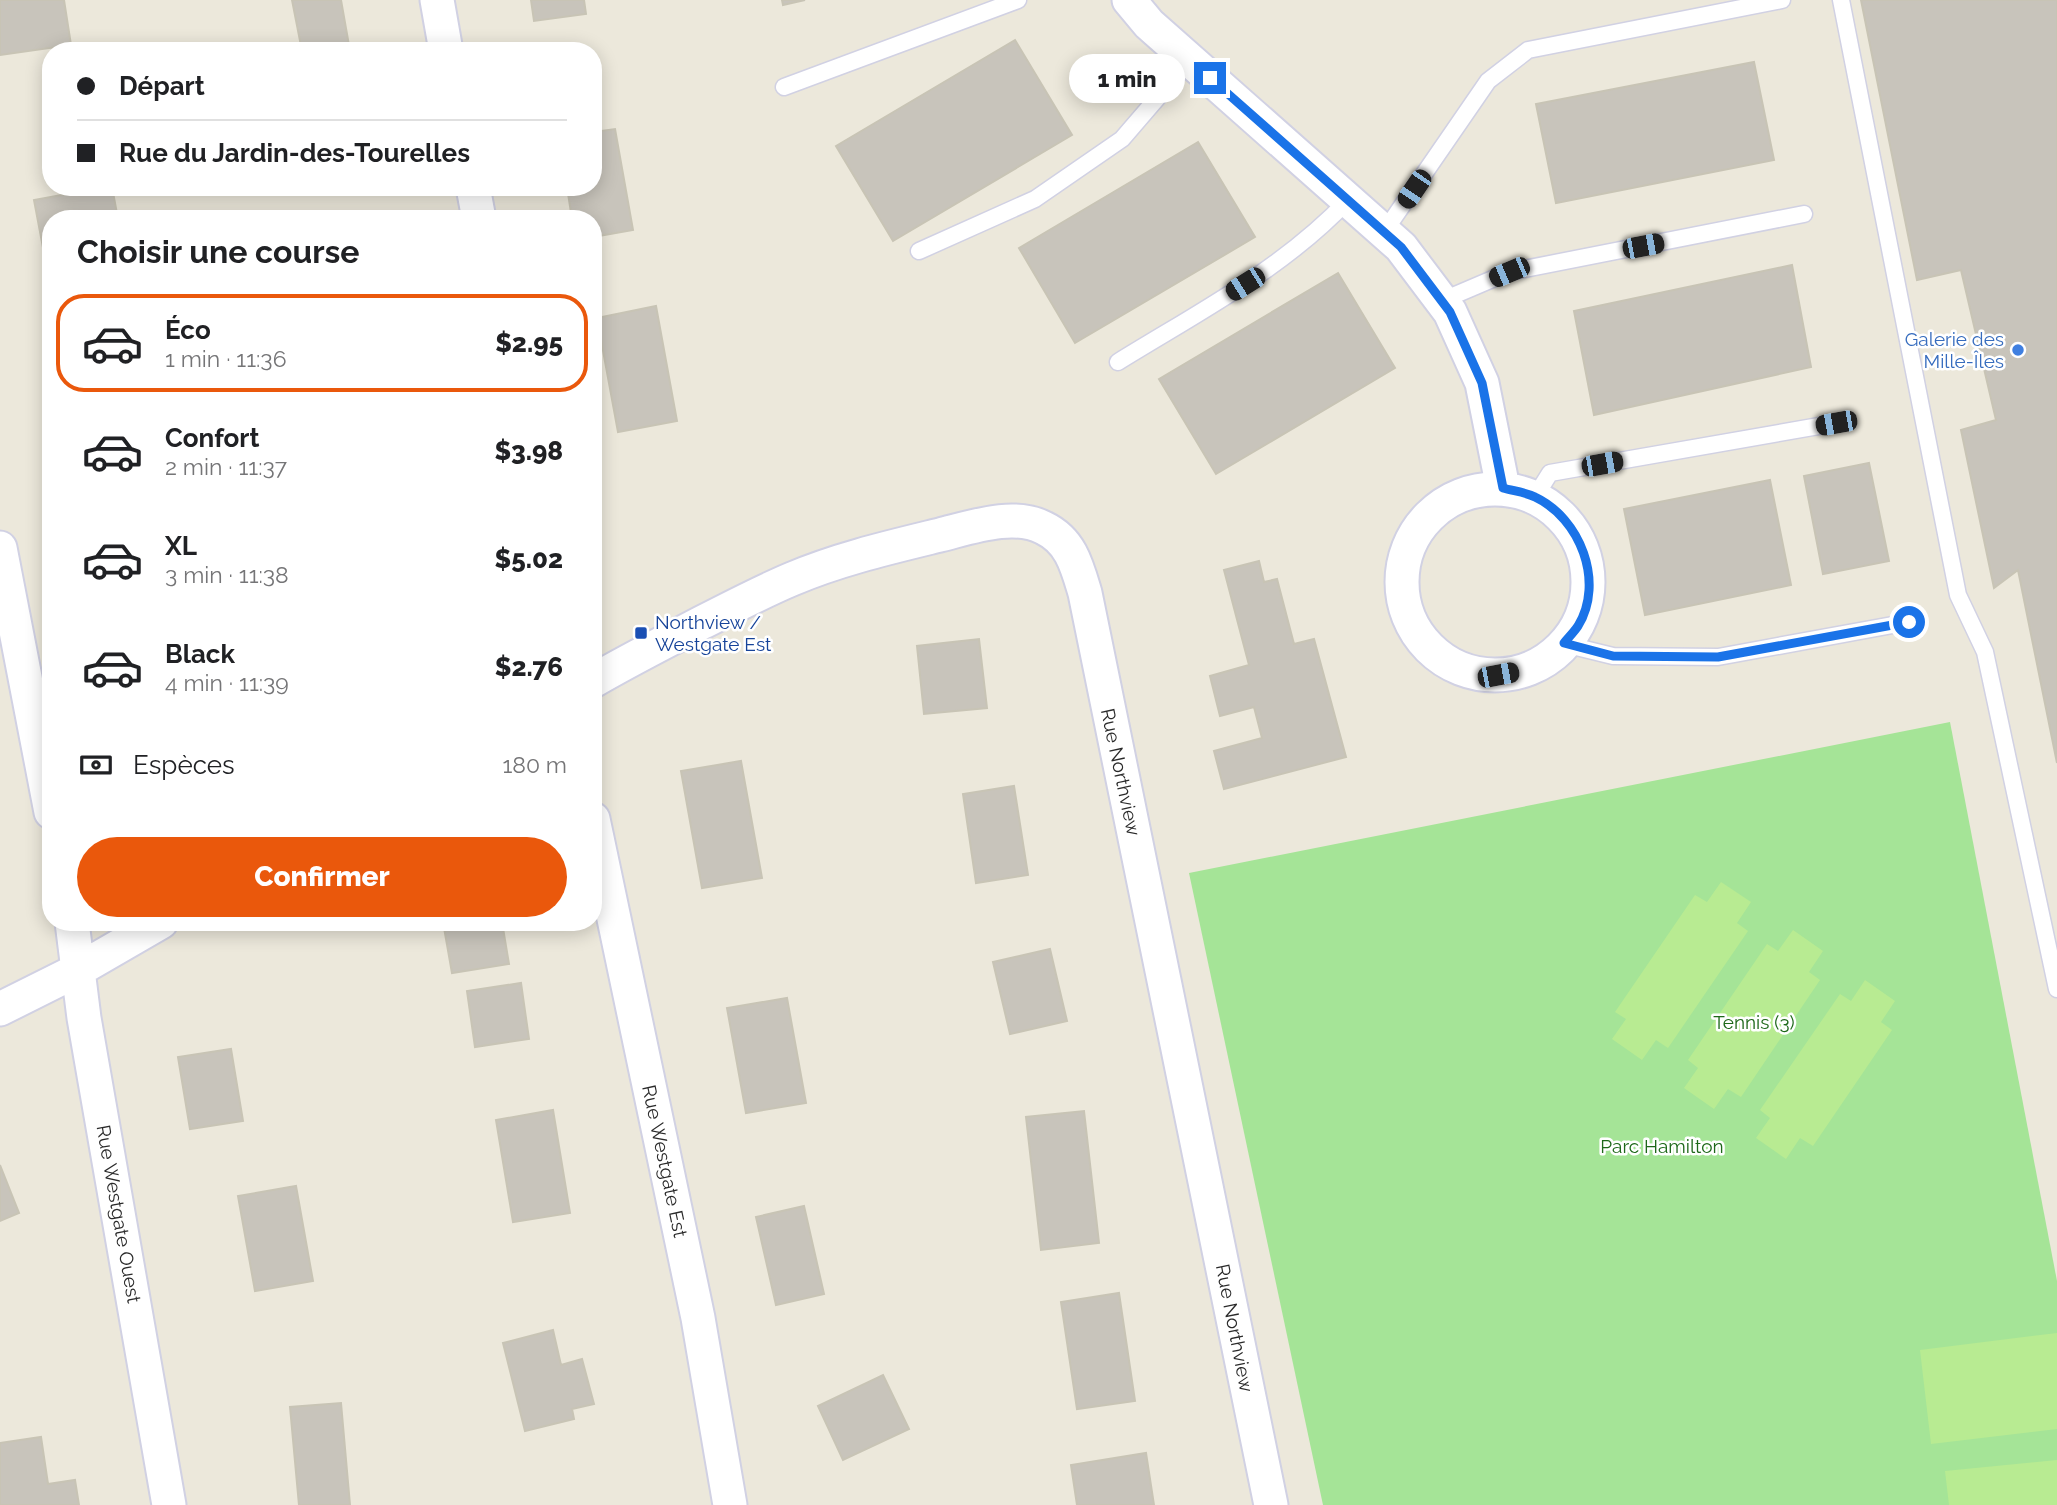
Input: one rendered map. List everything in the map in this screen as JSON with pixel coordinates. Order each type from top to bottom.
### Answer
[{"type":"street","points":[[437,0],[444,42]]},
{"type":"street","points":[[1129,0],[1149,24],[1401,247],[1450,312],[1482,383],[1503,488]]},
{"type":"street","points":[[1503,488],[1535,497],[1562,516],[1580,542],[1586,561],[1588,593],[1579,625],[1558,652],[1530,669],[1498,675],[1479,674],[1449,662],[1423,642],[1414,628],[1403,597],[1404,564],[1412,540],[1431,513],[1459,495],[1503,488]]},
{"type":"street","name":"Rue Northview","points":[[602,676],[794,578],[887,549],[955,531],[1015,521],[1030,522],[1045,528],[1065,544],[1072,554],[1085,593],[1271,1505]]},
{"type":"street","points":[[0,548],[42,765]]},
{"type":"street","name":"Rue Westgate Est","points":[[602,862],[698,1318],[730,1505]]},
{"type":"street","name":"Rue Westgate Ouest","points":[[73,931],[169,1505]]},
{"type":"street","points":[[0,1009],[78,970],[145,931]]},
{"type":"lane","points":[[784,87],[1018,0]]},
{"type":"lane","points":[[1384,232],[1488,81],[1528,50],[1782,0]]},
{"type":"lane","points":[[1840,0],[1958,595],[1985,653],[2057,989]]},
{"type":"lane","points":[[919,251],[1035,199],[1122,139],[1190,60]]},
{"type":"lane","points":[[1118,362],[1266,271],[1323,227],[1348,200]]},
{"type":"lane","points":[[1441,301],[1509,272],[1804,214]]},
{"type":"lane","points":[[1535,497],[1550,473],[1836,423]]},
{"type":"lane","points":[[1564,643],[1613,656],[1718,657],[1909,622]]},
{"type":"green space","name":"Parc Hamilton","points":[[1950,722],[2057,1281],[2057,1505],[1323,1505],[1189,873]]},
{"type":"green space","points":[[1721,882],[1751,902],[1737,923],[1748,931],[1668,1048],[1656,1040],[1642,1060],[1612,1039],[1626,1019],[1615,1012],[1695,895],[1707,902]]},
{"type":"green space","name":"Tennis (3)","points":[[1793,930],[1823,951],[1809,972],[1820,980],[1741,1097],[1728,1089],[1714,1109],[1684,1088],[1698,1068],[1688,1060],[1767,944],[1778,951]]},
{"type":"green space","points":[[1865,980],[1895,1001],[1881,1022],[1892,1030],[1813,1146],[1800,1138],[1786,1159],[1756,1138],[1770,1118],[1760,1110],[1840,994],[1851,1001]]},
{"type":"green space","points":[[2057,1333],[2057,1429],[1931,1444],[1920,1350]]},
{"type":"green space","points":[[2057,1460],[2057,1505],[1949,1505],[1945,1471]]},
{"type":"building","points":[[0,0],[64,0],[71,42],[42,42],[42,49],[0,55]]},
{"type":"building","points":[[292,0],[341,0],[348,42],[300,42]]},
{"type":"building","points":[[531,0],[584,0],[586,14],[534,21]]},
{"type":"building","points":[[782,0],[805,0],[783,5]]},
{"type":"building","name":"Galerie des Mille-Îles","points":[[1861,0],[2057,0],[2057,763],[2018,570],[1994,588],[1961,430],[1996,420],[1961,270],[1917,280]]},
{"type":"building","points":[[1015,40],[1072,135],[893,241],[836,146]]},
{"type":"building","points":[[1754,62],[1774,160],[1556,203],[1536,104]]},
{"type":"building","points":[[615,129],[633,230],[602,235],[602,210],[571,210],[568,196],[602,196],[602,131]]},
{"type":"building","points":[[1198,142],[1255,237],[1075,343],[1019,248]]},
{"type":"building","points":[[56,196],[114,196],[116,210],[42,210],[42,242],[34,200]]},
{"type":"building","points":[[1792,265],[1811,367],[1594,415],[1574,311]]},
{"type":"building","points":[[1338,273],[1395,368],[1216,474],[1159,379]]},
{"type":"building","points":[[656,306],[677,421],[618,432],[602,345],[602,317]]},
{"type":"building","points":[[1869,463],[1889,561],[1823,574],[1804,476]]},
{"type":"building","points":[[1770,480],[1791,585],[1645,615],[1624,509]]},
{"type":"building","points":[[1259,561],[1264,582],[1277,579],[1294,644],[1314,639],[1346,757],[1224,789],[1214,751],[1262,738],[1254,707],[1220,716],[1210,676],[1249,665],[1224,570]]},
{"type":"building","points":[[979,639],[987,708],[924,714],[917,646]]},
{"type":"building","points":[[741,761],[762,878],[702,888],[681,771]]},
{"type":"building","points":[[1014,786],[1028,875],[976,883],[963,794]]},
{"type":"building","points":[[445,931],[504,931],[509,964],[452,973]]},
{"type":"building","points":[[1050,949],[1067,1021],[1010,1034],[993,962]]},
{"type":"building","points":[[521,983],[529,1039],[475,1047],[467,991]]},
{"type":"building","points":[[787,998],[806,1103],[746,1113],[727,1008]]},
{"type":"building","points":[[231,1049],[243,1121],[190,1129],[178,1057]]},
{"type":"building","points":[[553,1110],[570,1213],[513,1222],[496,1120]]},
{"type":"building","points":[[1084,1111],[1099,1243],[1041,1250],[1026,1117]]},
{"type":"building","points":[[0,1165],[19,1213],[0,1221]]},
{"type":"building","points":[[296,1186],[313,1281],[255,1291],[238,1196]]},
{"type":"building","points":[[804,1206],[824,1294],[776,1305],[756,1217]]},
{"type":"building","points":[[1119,1293],[1135,1401],[1077,1409],[1061,1302]]},
{"type":"building","points":[[553,1330],[561,1365],[582,1359],[594,1404],[572,1409],[574,1419],[525,1431],[503,1343]]},
{"type":"building","points":[[883,1375],[909,1429],[843,1460],[818,1406]]},
{"type":"building","points":[[341,1403],[350,1505],[299,1505],[290,1407]]},
{"type":"building","points":[[41,1437],[48,1484],[75,1480],[79,1505],[0,1505],[0,1443]]},
{"type":"building","points":[[1146,1453],[1154,1505],[1077,1505],[1071,1465]]},
{"type":"place","name":"Galerie des Mille-Îles","points":[[2018,350]]},
{"type":"place","name":"Northview / Westgate Est","points":[[641,633]]},
{"type":"route","points":[[1210,78],[1401,247],[1450,312],[1482,383],[1503,488],[1535,497],[1548,506],[1562,516],[1580,542],[1586,561],[1588,593],[1579,625],[1564,643],[1613,656],[1718,657],[1909,622]]}]
